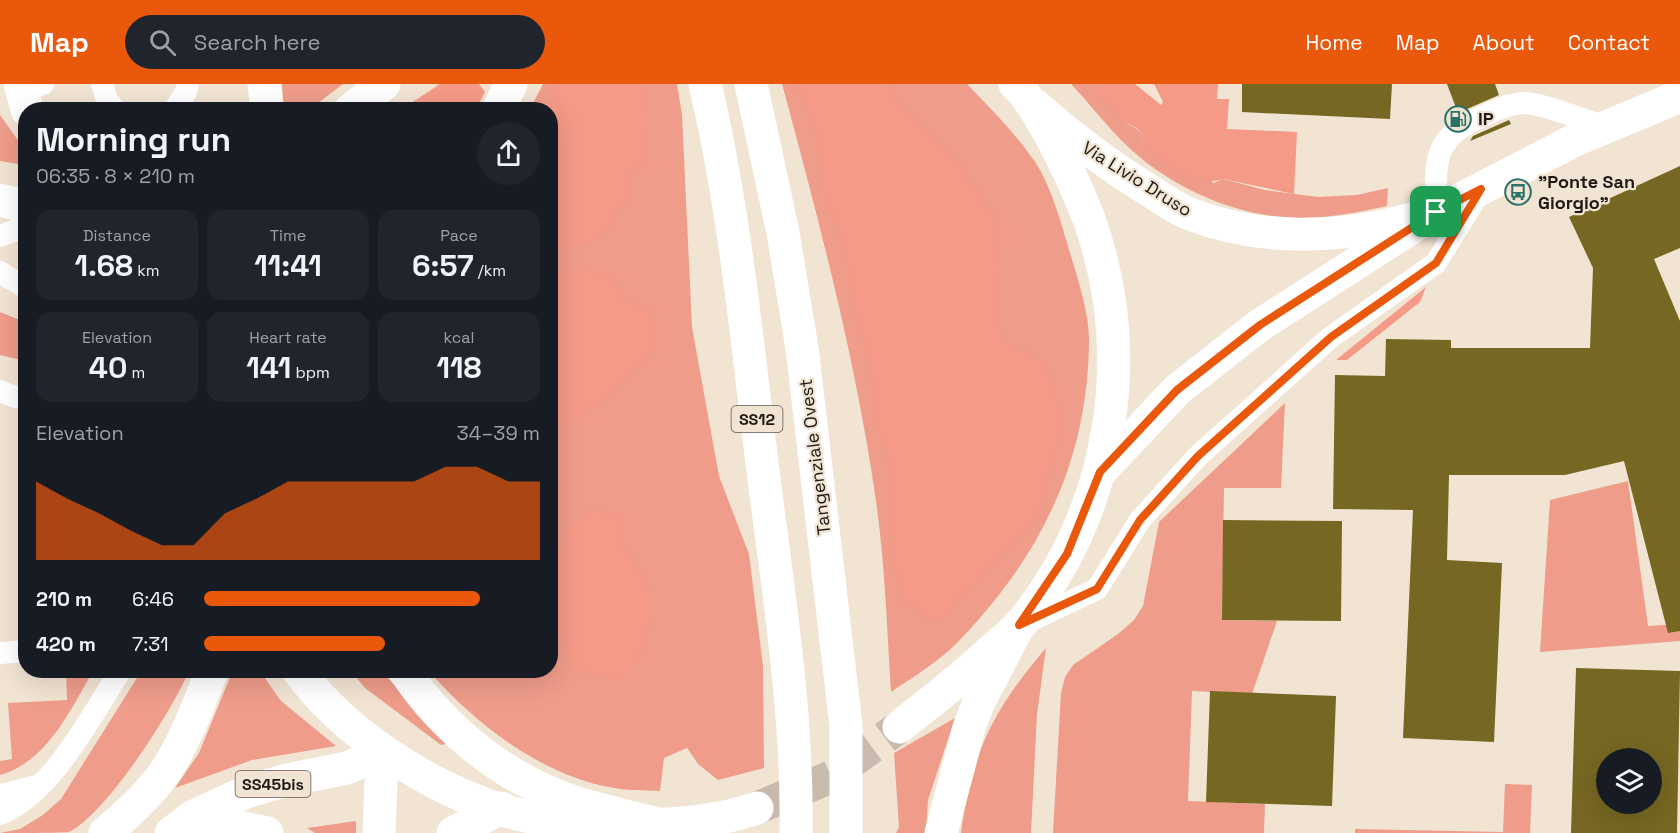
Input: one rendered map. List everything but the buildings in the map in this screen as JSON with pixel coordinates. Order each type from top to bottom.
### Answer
[{"type":"main road","points":[[264,84],[266,102]]},
{"type":"main road","points":[[360,102],[384,84]]},
{"type":"main road","points":[[502,102],[511,84]]},
{"type":"main road","name":"SS12","points":[[705,84],[728,209],[780,597],[794,756],[796,825]]},
{"type":"main road","name":"Tangenziale Ovest","points":[[751,84],[783,233],[802,348],[846,726],[846,833]]},
{"type":"main road","points":[[941,833],[969,728],[978,704],[1019,625],[1067,554],[1100,472],[1107,442],[1115,370],[1112,315],[1103,258],[1078,190],[1020,89]]},
{"type":"main road","name":"Via Livio Druso","points":[[1020,89],[1076,142],[1123,175],[1187,213],[1215,223],[1301,234],[1329,234],[1386,226],[1436,212]]},
{"type":"main road","name":"Via Livio Druso","points":[[1100,472],[1177,390],[1260,325],[1436,212],[1575,140],[1680,96]]},
{"type":"main road","points":[[0,200],[18,204]]},
{"type":"main road","points":[[899,727],[946,692],[1019,625]]},
{"type":"main road","points":[[105,833],[126,815],[166,769],[196,712],[209,678]]},
{"type":"main road","points":[[305,678],[343,719],[382,752],[448,788],[545,826],[662,825],[737,815],[757,808]]},
{"type":"main road","points":[[410,678],[434,710],[466,742],[520,778],[576,802],[662,825]]},
{"type":"main road","points":[[379,833],[382,752]]},
{"type":"main road","name":"SS45bis","points":[[182,825],[246,792],[287,780],[347,768],[382,752]]},
{"type":"main road","points":[[453,833],[501,808]]},
{"type":"main road","points":[[182,825],[267,833]]},
{"type":"lane","points":[[102,84],[109,102]]},
{"type":"lane","points":[[181,102],[188,84]]},
{"type":"lane","points":[[1436,212],[1436,172],[1440,151],[1448,137],[1463,124],[1504,107],[1523,103],[1607,127]]},
{"type":"lane","points":[[1019,625],[1097,589],[1134,528],[1198,456],[1331,337],[1436,263],[1481,189]]},
{"type":"lane","points":[[0,236],[18,229]]},
{"type":"lane","points":[[0,272],[18,283]]},
{"type":"lane","points":[[0,653],[18,652]]},
{"type":"lane","points":[[0,814],[13,809],[41,785],[115,678]]},
{"type":"lane","points":[[0,795],[41,785]]},
{"type":"shaded area","points":[[282,84],[343,84],[319,102],[283,102]]},
{"type":"shaded area","points":[[440,84],[479,84],[485,92],[480,102],[413,102]]},
{"type":"shaded area","points":[[543,84],[677,84],[682,115],[692,327],[719,476],[749,554],[763,666],[764,768],[718,780],[698,764],[687,748],[664,758],[660,791],[628,790],[583,780],[558,771],[510,744],[466,709],[436,678],[558,678],[558,102],[534,102]]},
{"type":"shaded area","points":[[558,84],[647,84],[648,162],[625,171],[630,192],[600,237],[559,250],[558,102],[548,102],[556,92]]},
{"type":"shaded area","points":[[782,84],[967,84],[1010,130],[1039,168],[1060,219],[1086,311],[1089,344],[1086,388],[1079,430],[1068,469],[1053,507],[1034,543],[986,611],[950,650],[891,692],[882,549],[868,448],[835,291]]},
{"type":"shaded area","points":[[797,84],[889,84],[898,104],[954,157],[994,218],[996,285],[1001,340],[1046,363],[1062,422],[1037,520],[937,623],[902,600],[891,552],[888,461],[876,416],[870,362],[853,305],[846,249],[823,192],[817,134]]},
{"type":"shaded area","points":[[1071,84],[1090,84],[1127,123],[1141,132],[1144,142],[1214,183],[1223,179],[1265,190],[1318,197],[1357,195],[1388,188],[1387,206],[1334,216],[1301,218],[1277,217],[1228,206],[1182,186],[1141,158],[1116,135]]},
{"type":"shaded area","points":[[1090,84],[1135,84],[1161,105],[1163,102],[1154,84],[1218,84],[1217,99],[1229,99],[1227,129],[1297,132],[1294,194],[1223,179],[1203,180],[1179,172],[1158,157],[1143,140],[1142,133],[1121,118]]},
{"type":"shaded area","points":[[0,115],[18,140],[18,164],[0,161]]},
{"type":"shaded area","points":[[582,270],[612,275],[626,302],[650,309],[655,333],[652,355],[572,425],[558,422],[558,272]]},
{"type":"shaded area","points":[[1426,287],[1420,302],[1347,360],[1336,360]]},
{"type":"shaded area","points":[[0,312],[18,319],[18,359],[0,355]]},
{"type":"shaded area","points":[[1285,403],[1281,488],[1224,488],[1222,620],[1277,621],[1252,694],[1192,691],[1188,801],[1265,804],[1264,833],[1053,833],[1061,693],[1065,677],[1073,665],[1134,620],[1143,606],[1159,522]]},
{"type":"shaded area","points":[[1628,481],[1648,626],[1680,624],[1680,641],[1540,652],[1550,500]]},
{"type":"shaded area","points":[[593,510],[621,515],[624,545],[652,591],[652,619],[637,663],[620,680],[572,669],[558,635],[558,547],[568,529]]},
{"type":"shaded area","points":[[1046,648],[1037,714],[1031,833],[961,833],[971,779],[988,733],[1012,692]]},
{"type":"shaded area","points":[[66,678],[89,678],[66,717],[44,746],[31,759],[0,775],[0,761],[12,759],[8,703],[67,700]]},
{"type":"shaded area","points":[[137,678],[186,678],[154,735],[137,759],[119,783],[84,821],[69,832],[0,833],[20,829],[43,815],[61,799]]},
{"type":"shaded area","points":[[230,678],[265,678],[281,701],[336,746],[252,760],[175,788],[199,753]]},
{"type":"shaded area","points":[[357,678],[388,678],[450,743],[441,745],[365,688]]},
{"type":"shaded area","points":[[955,718],[928,800],[926,833],[896,833],[899,827],[894,753]]},
{"type":"shaded area","points":[[1505,784],[1532,785],[1530,833],[1355,833],[1355,829],[1503,832]]},
{"type":"shaded area","points":[[356,821],[356,833],[315,833],[307,828]]},
{"type":"tunnel","points":[[757,808],[831,777],[899,727]]},
{"type":"place","name":"IP","points":[[1458,119]]},
{"type":"place","name":"\"Ponte San Giorgio\"","points":[[1518,192]]},
{"type":"route","points":[[1481,189],[1436,263],[1305,358],[1198,456],[1140,520],[1128,536],[1112,569],[1097,589],[1087,596],[1019,625],[1067,554],[1100,472],[1177,390],[1260,325],[1436,212],[1481,189]]}]
